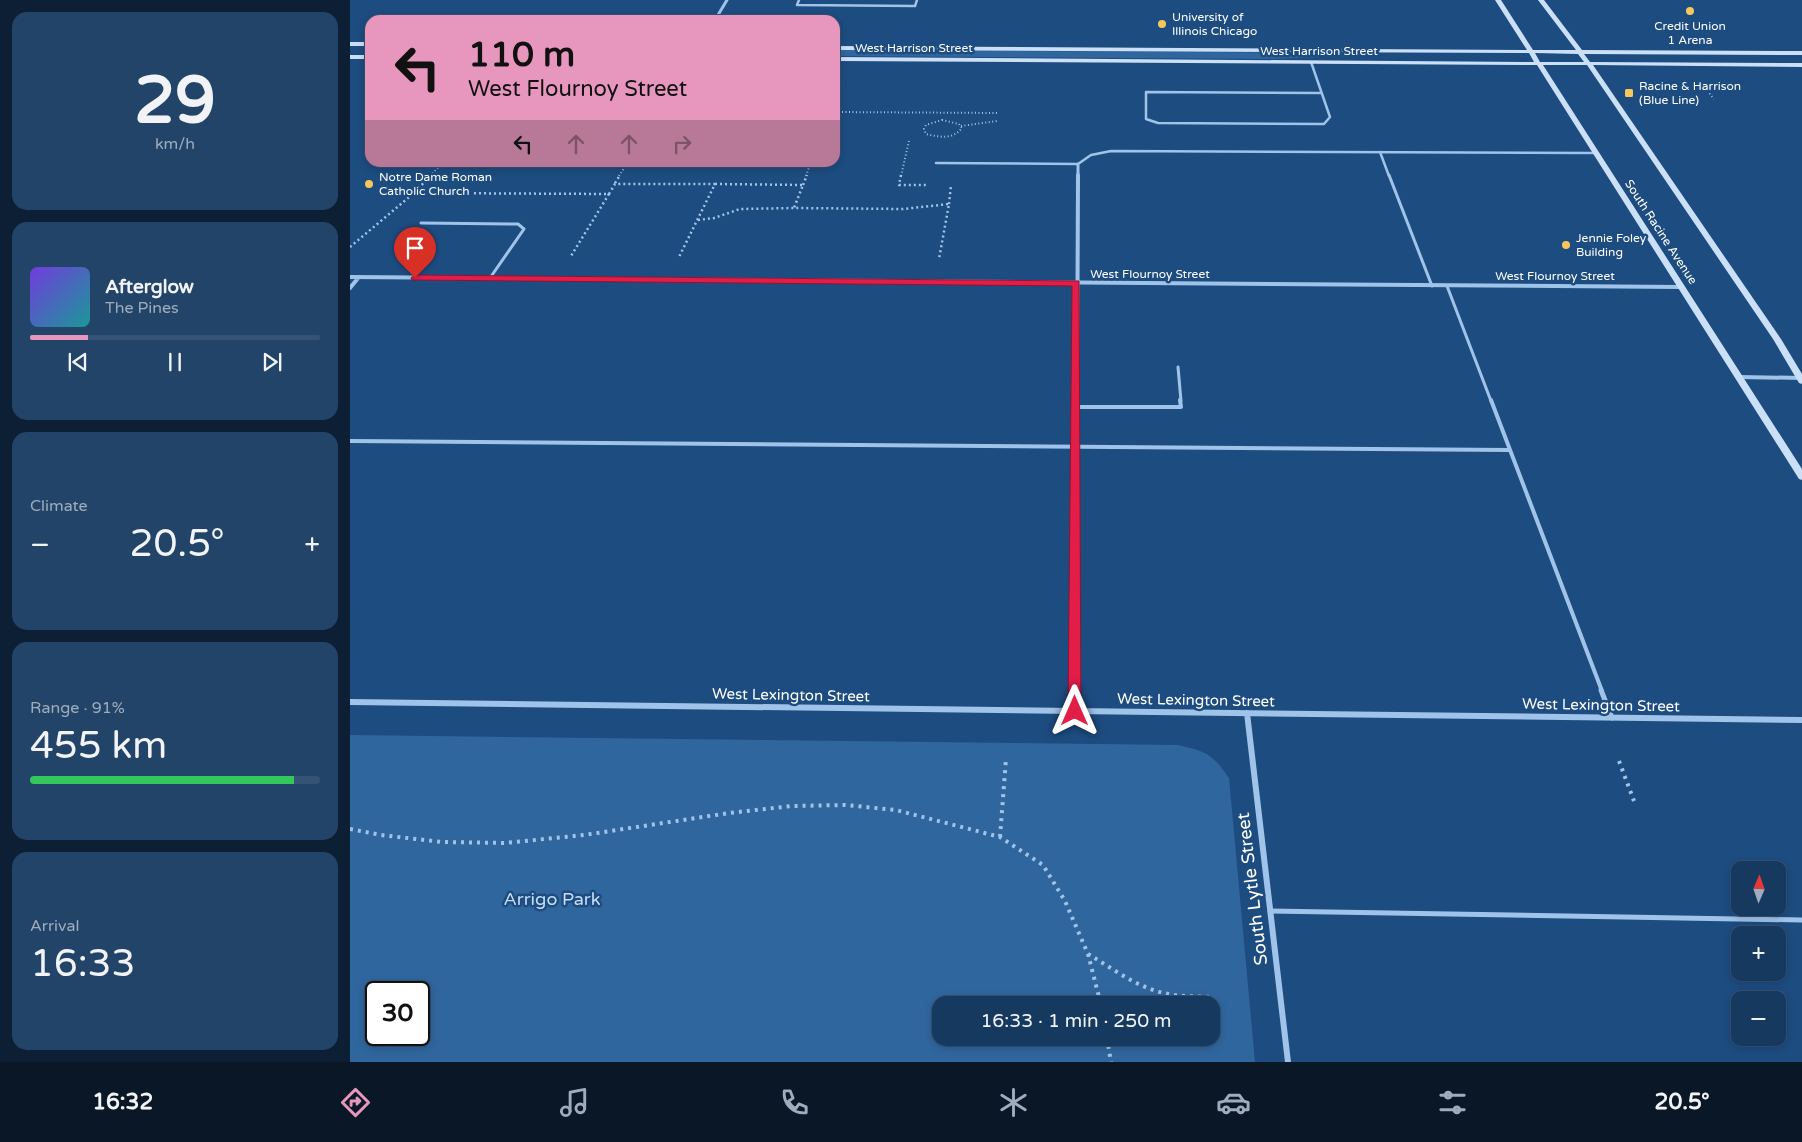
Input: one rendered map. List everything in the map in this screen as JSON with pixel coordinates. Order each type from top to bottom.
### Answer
[{"type":"main road","name":"South Racine Avenue","points":[[1498,0],[1802,477]]},
{"type":"main road","points":[[1541,0],[1589,64],[1776,339],[1801,379]]},
{"type":"main road","points":[[350,44],[365,44]]},
{"type":"main road","name":"West Harrison Street","points":[[840,48],[1802,53]]},
{"type":"main road","points":[[350,57],[365,57]]},
{"type":"main road","name":"West Harrison Street","points":[[840,59],[1802,65]]},
{"type":"street","points":[[718,15],[727,0]]},
{"type":"street","points":[[1075,711],[1078,164]]},
{"type":"street","name":"West Flournoy Street","points":[[350,277],[1432,286],[1681,286]]},
{"type":"street","points":[[350,288],[359,277]]},
{"type":"street","points":[[1740,377],[1801,379]]},
{"type":"street","name":"West Lexington Street","points":[[350,702],[1802,720]]},
{"type":"street","name":"South Lytle Street","points":[[1246,713],[1288,1062]]},
{"type":"lane","points":[[799,0],[796,5],[915,6],[917,0]]},
{"type":"lane","points":[[1311,62],[1322,93],[1330,117],[1324,124],[1158,123],[1146,119],[1146,92],[1322,93]]},
{"type":"lane","points":[[936,164],[1078,164],[1091,155],[1111,151],[1595,153]]},
{"type":"lane","points":[[1380,152],[1432,286]]},
{"type":"lane","points":[[421,223],[518,224],[524,229],[490,278]]},
{"type":"lane","points":[[1447,286],[1612,718]]},
{"type":"lane","points":[[1076,407],[1181,408],[1178,367]]},
{"type":"lane","points":[[350,441],[1509,450]]},
{"type":"lane","points":[[1270,911],[1802,920]]},
{"type":"path","points":[[840,112],[998,113]]},
{"type":"path","points":[[961,126],[959,132],[943,138],[926,134],[924,130],[926,125],[942,120],[952,121],[961,126],[996,121]]},
{"type":"path","points":[[899,185],[909,141]]},
{"type":"path","points":[[350,246],[414,193],[439,167]]},
{"type":"path","points":[[569,259],[625,167]]},
{"type":"path","points":[[794,208],[810,167]]},
{"type":"path","points":[[615,184],[803,185]]},
{"type":"path","points":[[678,260],[715,184]]},
{"type":"path","points":[[414,193],[609,194]]},
{"type":"path","points":[[697,220],[714,218],[740,209],[903,209],[949,204],[939,263]]},
{"type":"path","points":[[1000,837],[1006,759]]},
{"type":"path","points":[[1619,761],[1634,801]]},
{"type":"path","points":[[350,829],[442,842],[505,843],[584,835],[792,806],[844,805],[896,810],[1000,837],[1043,865],[1065,901],[1088,954],[1100,996]]},
{"type":"path","points":[[1088,954],[1157,991],[1189,996]]},
{"type":"path","points":[[1108,1046],[1111,1062]]},
{"type":"green space","points":[[840,50],[1350,53],[1350,56],[1272,59],[840,56]]},
{"type":"green space","name":"Arrigo Park","points":[[350,735],[1177,745],[1201,751],[1218,763],[1229,778],[1255,1062],[350,1062]]},
{"type":"place","name":"Credit Union 1 Arena","points":[[1690,11]]},
{"type":"place","name":"University of Illinois Chicago","points":[[1162,24]]},
{"type":"place","name":"Racine & Harrison (Blue Line)","points":[[1629,93]]},
{"type":"place","name":"Notre Dame Roman Catholic Church","points":[[369,184]]},
{"type":"place","name":"Jennie Foley Building","points":[[1566,245]]},
{"type":"route","points":[[415,278],[1076,283],[1075,711]]}]
